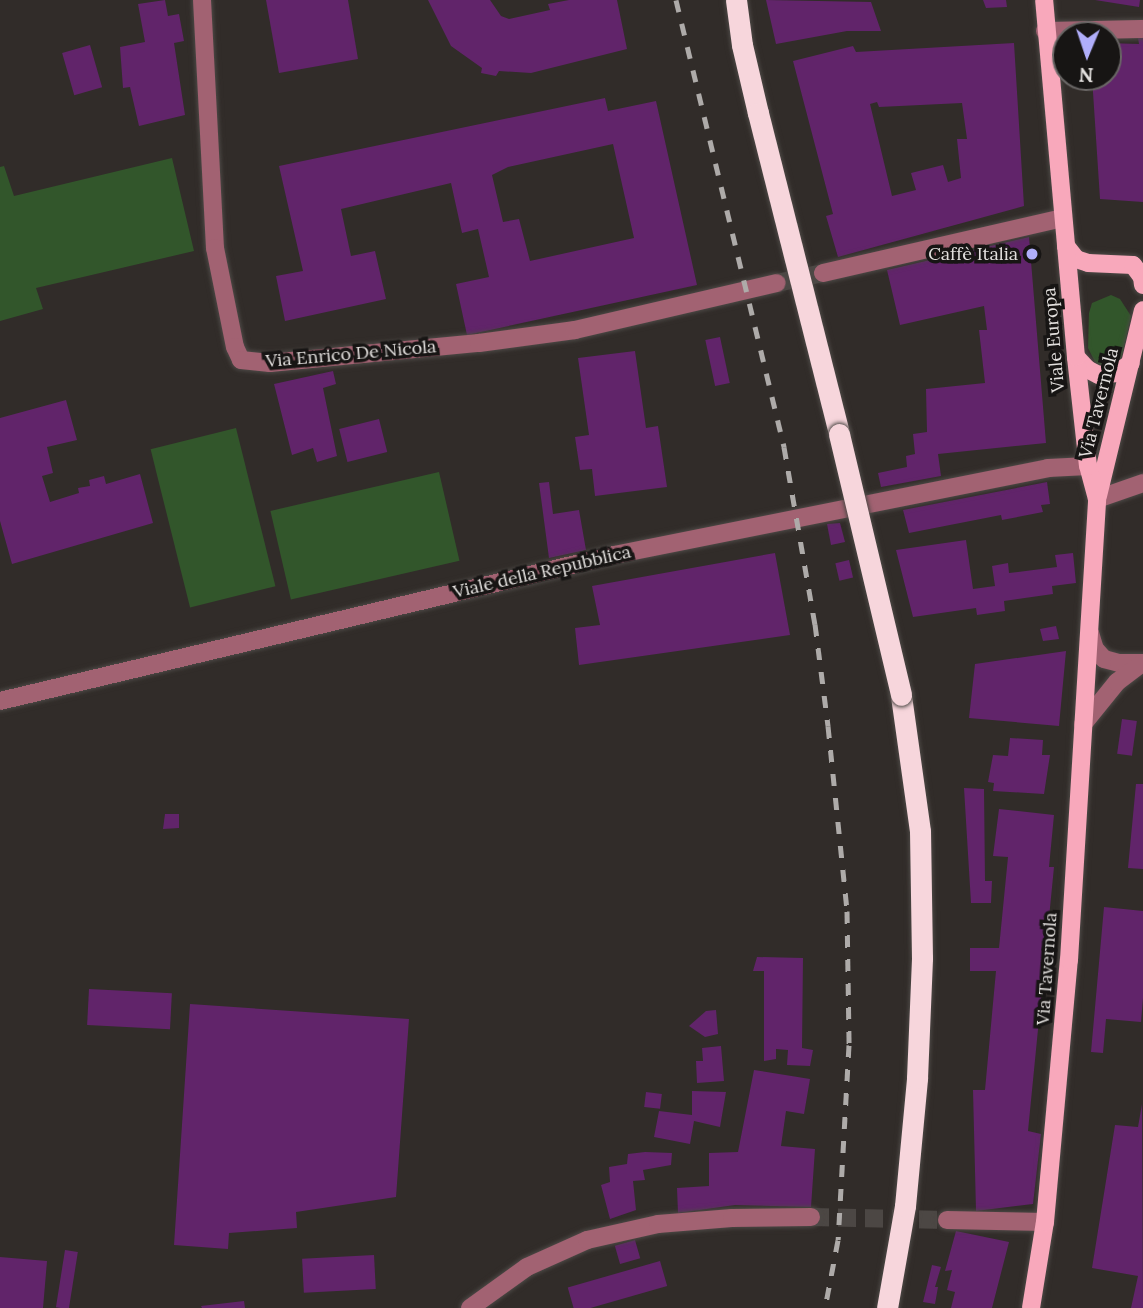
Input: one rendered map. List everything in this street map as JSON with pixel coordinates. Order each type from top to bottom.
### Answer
[{"type":"highway","points":[[736,0],[756,102],[901,695],[920,831],[922,958],[917,1078],[905,1206],[887,1308]]},
{"type":"main road","name":"Viale Europa","points":[[1044,0],[1076,357],[1088,466],[1097,499],[1090,633]]},
{"type":"main road","points":[[1066,246],[1076,259],[1088,263],[1138,260],[1143,285]]},
{"type":"main road","points":[[1070,287],[1079,269],[1088,263]]},
{"type":"main road","name":"Via Tavernola","points":[[1097,499],[1143,310]]},
{"type":"main road","points":[[1076,357],[1087,369],[1099,375],[1117,373],[1131,363]]},
{"type":"main road","name":"Via Tavernola","points":[[1031,1308],[1045,1222],[1069,960],[1090,633]]},
{"type":"street","name":"Via Enrico De Nicola","points":[[202,0],[215,248],[235,347],[241,360],[270,363],[479,343],[561,332],[777,283]]},
{"type":"street","points":[[1045,31],[1143,29]]},
{"type":"street","points":[[823,272],[1063,218]]},
{"type":"street","name":"Viale della Repubblica","points":[[0,701],[614,555],[1048,468],[1088,466]]},
{"type":"street","points":[[1097,499],[1143,483]]},
{"type":"street","points":[[1090,633],[1095,649],[1104,659],[1142,663]]},
{"type":"street","points":[[1083,724],[1117,682],[1142,663]]},
{"type":"street","points":[[470,1308],[527,1267],[587,1240],[658,1224],[733,1218],[811,1217]]},
{"type":"street","points":[[947,1220],[1045,1222]]},
{"type":"green space","points":[[172,158],[194,251],[36,288],[43,309],[0,321],[0,167],[4,166],[14,196]]},
{"type":"green space","points":[[1111,295],[1120,299],[1131,316],[1122,356],[1117,363],[1102,366],[1095,362],[1088,348],[1089,313],[1092,303]]},
{"type":"green space","points":[[236,428],[275,586],[190,607],[151,449]]},
{"type":"green space","points":[[439,472],[459,561],[291,600],[270,511]]},
{"type":"building","points":[[165,0],[168,16],[179,14],[184,41],[174,43],[185,115],[139,126],[130,87],[123,88],[120,47],[145,42],[138,4]]},
{"type":"building","points":[[266,0],[348,0],[358,59],[279,73]]},
{"type":"building","points":[[428,0],[490,0],[501,16],[509,19],[550,10],[548,4],[569,0],[617,0],[627,49],[531,73],[499,71],[496,76],[481,73],[482,68],[451,46]]},
{"type":"building","points":[[766,0],[871,2],[881,31],[847,31],[776,44]]},
{"type":"building","points":[[983,0],[1006,0],[1007,7],[986,8]]},
{"type":"building","points":[[1095,0],[1140,0],[1139,7]]},
{"type":"building","points":[[1138,38],[1143,38],[1143,202],[1100,199],[1093,91],[1122,91],[1122,43],[1139,44]]},
{"type":"building","points":[[1014,43],[1024,206],[838,257],[826,216],[833,214],[793,61],[853,46],[856,52]],"holes":[[[877,102],[879,107],[962,103],[967,139],[957,139],[961,178],[948,182],[943,165],[911,173],[916,190],[892,196],[870,104]]]},
{"type":"building","points":[[90,45],[102,87],[74,95],[62,53]]},
{"type":"building","points":[[605,98],[608,111],[656,101],[697,285],[467,335],[456,284],[489,277],[478,229],[462,233],[451,183],[341,209],[351,256],[375,251],[386,299],[285,321],[276,276],[303,271],[279,166]],"holes":[[[613,144],[634,238],[530,261],[519,219],[503,222],[492,175],[508,167]]]},
{"type":"building","points":[[1029,237],[1046,443],[938,454],[941,476],[881,487],[878,473],[907,467],[906,456],[915,454],[913,434],[927,432],[926,389],[985,383],[979,330],[987,330],[984,306],[900,325],[887,270]]},
{"type":"building","points":[[720,337],[730,383],[715,386],[705,340]]},
{"type":"building","points":[[635,351],[646,428],[658,426],[667,487],[595,496],[592,469],[580,470],[575,437],[589,435],[578,358]]},
{"type":"building","points":[[333,371],[336,384],[323,388],[337,456],[317,462],[313,448],[292,455],[274,384]]},
{"type":"building","points":[[66,400],[77,440],[47,447],[53,473],[42,476],[50,502],[79,493],[78,488],[90,486],[89,480],[104,476],[106,484],[140,474],[153,523],[12,564],[0,521],[0,418]]},
{"type":"building","points":[[379,419],[387,452],[347,462],[339,429]]},
{"type":"building","points":[[549,482],[553,514],[579,510],[586,550],[549,558],[539,483]]},
{"type":"building","points":[[1047,482],[1050,504],[1041,505],[1043,512],[1002,520],[1001,515],[909,533],[903,510]]},
{"type":"building","points":[[840,523],[845,542],[831,545],[827,524]]},
{"type":"building","points":[[966,540],[973,589],[995,586],[992,566],[1008,563],[1009,573],[1057,567],[1055,555],[1073,553],[1076,583],[1052,586],[1053,594],[1004,601],[1005,611],[977,615],[976,608],[913,617],[896,550]]},
{"type":"building","points":[[775,553],[790,635],[579,665],[575,628],[600,625],[592,586]]},
{"type":"building","points":[[849,560],[853,578],[839,581],[835,563]]},
{"type":"building","points":[[1056,626],[1059,639],[1043,641],[1040,629]]},
{"type":"building","points":[[1066,651],[1059,726],[969,718],[975,664]]},
{"type":"building","points":[[1122,719],[1137,721],[1132,756],[1117,754]]},
{"type":"building","points":[[1010,738],[1043,740],[1042,755],[1050,755],[1044,794],[993,791],[994,783],[988,782],[993,755],[1008,756]]},
{"type":"building","points":[[1136,784],[1143,784],[1143,869],[1128,868]]},
{"type":"building","points":[[964,788],[984,789],[985,881],[992,881],[991,903],[971,903]]},
{"type":"building","points":[[999,809],[1054,815],[1049,867],[1054,867],[1028,1131],[1041,1134],[1033,1204],[976,1211],[973,1090],[985,1090],[996,971],[970,971],[970,948],[999,948],[1008,857],[993,856]]},
{"type":"building","points":[[165,814],[179,814],[179,828],[163,829]]},
{"type":"building","points":[[1104,907],[1143,911],[1143,998],[1141,1022],[1106,1019],[1103,1053],[1091,1052]]},
{"type":"building","points":[[757,957],[803,958],[802,1048],[813,1050],[810,1066],[787,1065],[788,1050],[776,1049],[776,1059],[764,1061],[764,971],[753,971]]},
{"type":"building","points":[[89,989],[172,993],[170,1029],[87,1025]]},
{"type":"building","points":[[190,1004],[409,1019],[396,1197],[296,1212],[297,1228],[229,1233],[228,1249],[174,1245]]},
{"type":"building","points":[[716,1010],[718,1034],[705,1037],[689,1026],[706,1011]]},
{"type":"building","points":[[721,1046],[724,1081],[697,1083],[696,1061],[703,1061],[702,1048]]},
{"type":"building","points":[[754,1070],[810,1079],[804,1114],[786,1111],[781,1146],[815,1149],[811,1207],[735,1205],[678,1213],[677,1188],[709,1186],[709,1153],[738,1152]]},
{"type":"building","points":[[692,1091],[726,1092],[720,1127],[694,1121],[690,1144],[654,1137],[659,1111],[692,1115]]},
{"type":"building","points":[[646,1092],[662,1094],[660,1109],[644,1107]]},
{"type":"building","points":[[1142,1104],[1143,1308],[1131,1308],[1138,1276],[1092,1268],[1115,1125],[1138,1127]]},
{"type":"building","points":[[672,1153],[671,1165],[643,1170],[645,1180],[633,1181],[636,1210],[610,1219],[601,1185],[610,1182],[609,1167],[627,1164],[628,1154]]},
{"type":"building","points":[[956,1231],[1009,1242],[992,1308],[951,1308],[955,1292],[947,1290],[952,1270],[945,1271]]},
{"type":"building","points":[[635,1240],[640,1258],[620,1264],[615,1246]]},
{"type":"building","points":[[65,1250],[78,1252],[69,1308],[56,1307]]},
{"type":"building","points":[[374,1255],[376,1289],[304,1293],[302,1259]]},
{"type":"building","points":[[0,1257],[47,1261],[43,1308],[0,1308]]},
{"type":"building","points":[[660,1261],[667,1286],[590,1308],[574,1308],[568,1287]]},
{"type":"building","points":[[932,1265],[941,1267],[935,1287],[938,1287],[935,1304],[923,1302]]},
{"type":"building","points":[[244,1301],[245,1308],[201,1306]]},
{"type":"tunnel","points":[[777,283],[823,273]]},
{"type":"tunnel","points":[[811,1217],[947,1220]]},
{"type":"railway","points":[[676,0],[784,447],[815,624],[828,726],[847,911],[849,1045],[838,1240],[825,1308]]},
{"type":"place","name":"Caffè Italia","points":[[1032,254]]}]
